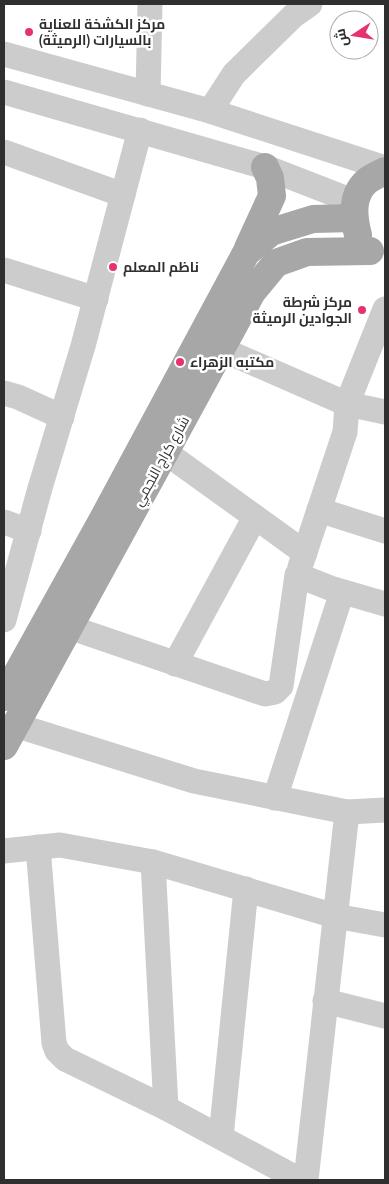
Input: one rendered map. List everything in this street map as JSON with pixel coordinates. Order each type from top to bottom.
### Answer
[{"type":"main road","points":[[4,698],[246,253],[272,196],[270,178],[264,167]]},
{"type":"main road","points":[[378,255],[359,236],[354,210],[359,191],[368,181],[385,169]]},
{"type":"main road","points":[[246,253],[271,232],[354,210]]},
{"type":"main road","name":"شارع كراج النجمي","points":[[10,736],[252,292],[276,263],[307,252],[378,255]]},
{"type":"street","points":[[148,94],[150,4]]},
{"type":"street","points":[[210,111],[234,74],[296,8]]},
{"type":"street","points":[[4,54],[210,111],[385,169]]},
{"type":"street","points":[[4,92],[264,167],[354,210]]},
{"type":"street","points":[[4,620],[96,299],[140,130]]},
{"type":"street","points":[[4,152],[123,195]]},
{"type":"street","points":[[4,270],[96,299]]},
{"type":"street","points":[[69,627],[265,694],[275,692],[281,686],[301,564],[345,432],[347,404],[385,309]]},
{"type":"street","points":[[221,349],[347,404],[385,412]]},
{"type":"street","points":[[4,393],[18,397],[62,417]]},
{"type":"street","points":[[166,452],[255,517],[301,564],[342,592],[385,604]]},
{"type":"street","points":[[319,510],[385,531]]},
{"type":"street","points":[[175,664],[255,517]]},
{"type":"street","points":[[4,522],[29,531]]},
{"type":"street","points":[[275,798],[342,592]]},
{"type":"street","points":[[10,736],[194,781],[275,798],[346,812],[385,810]]},
{"type":"street","points":[[306,1180],[346,812]]},
{"type":"street","points":[[4,851],[60,845],[153,862],[335,916],[385,925]]},
{"type":"street","points":[[38,847],[54,1043],[57,1052],[65,1059],[166,1108],[300,1180]]},
{"type":"street","points":[[153,862],[166,1108]]},
{"type":"street","points":[[221,1137],[246,889]]},
{"type":"street","points":[[325,1001],[385,1016]]},
{"type":"place","name":"مركز الكشخة للعناية بالسيارات (الرميثة)","points":[[29,32]]},
{"type":"place","name":"ناظم المعلم","points":[[113,267]]},
{"type":"place","name":"مركز شرطة الجوادين الرميثة","points":[[362,310]]},
{"type":"place","name":"مكتبه الزهراء","points":[[180,362]]}]
